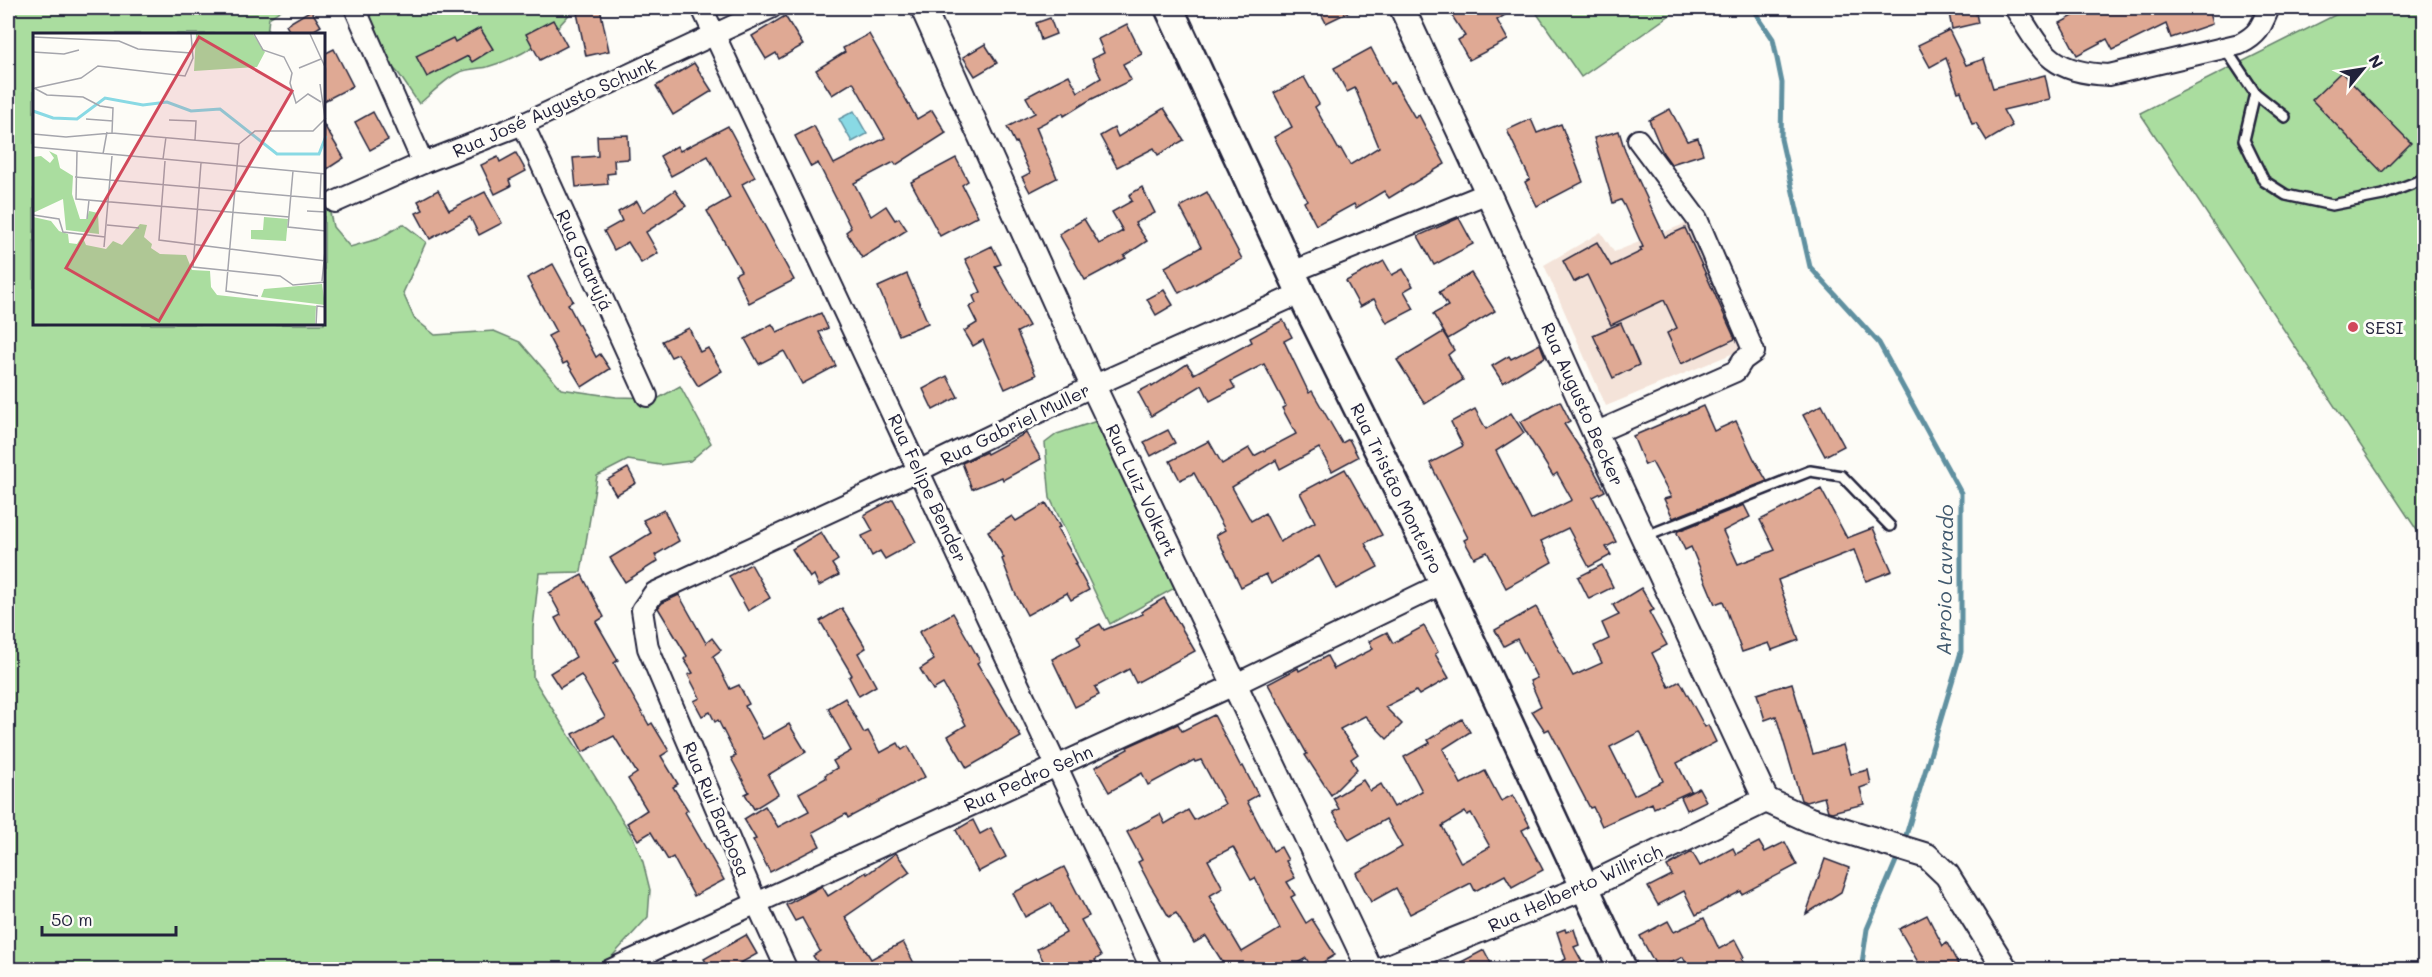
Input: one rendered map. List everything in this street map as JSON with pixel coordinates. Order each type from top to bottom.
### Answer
[{"type":"main road","name":"Rua Tristão Monteiro","points":[[1169,8],[1296,282],[1444,583],[1623,969]]},
{"type":"street","points":[[355,8],[423,163]]},
{"type":"street","name":"Rua Felipe Bender","points":[[702,8],[1152,969]]},
{"type":"street","name":"Rua José Augusto Schunk","points":[[335,202],[423,163],[523,124],[771,8]]},
{"type":"street","name":"Rua Luiz Volkart","points":[[923,8],[1093,386],[1370,969]]},
{"type":"street","name":"Rua Augusto Becker","points":[[1402,8],[1488,193],[1595,433],[1766,800]]},
{"type":"street","points":[[2015,8],[2036,43],[2058,65],[2088,74],[2109,75],[2225,48],[2254,37],[2262,26],[2269,8]]},
{"type":"street","name":"Rua Guarujá","points":[[523,124],[647,396]]},
{"type":"street","points":[[1595,433],[1736,371],[1743,360],[1754,352],[1698,219],[1638,140]]},
{"type":"street","name":"Rua Gabriel Muller","points":[[648,648],[642,610],[654,593],[920,470],[1093,386],[1296,282],[1488,193]]},
{"type":"street","name":"Rua Pedro Sehn","points":[[610,969],[1234,685],[1444,583]]},
{"type":"street","name":"Rua Rui Barbosa","points":[[648,648],[756,902],[787,969]]},
{"type":"street","points":[[1766,800],[1810,820],[1927,856],[1947,875],[2006,969]]},
{"type":"street","name":"Rua Helberto Willrich","points":[[1381,969],[1586,887],[1766,800]]},
{"type":"lane","points":[[2225,48],[2255,93],[2285,117]]},
{"type":"lane","points":[[2255,93],[2244,140],[2264,181],[2286,195],[2332,205],[2383,195],[2424,179]]},
{"type":"lane","points":[[1644,537],[1810,471],[1842,476],[1890,526]]},
{"type":"shaded area","points":[[1687,223],[1741,350],[1606,406],[1544,265],[1601,232],[1614,252]]},
{"type":"green space","points":[[8,8],[284,8],[269,18],[267,33],[33,33],[33,326],[326,326],[326,194],[333,227],[350,247],[378,239],[403,224],[426,242],[403,293],[414,318],[435,335],[494,331],[520,342],[561,389],[616,397],[659,398],[680,386],[711,443],[690,461],[660,465],[628,460],[597,476],[581,572],[539,573],[533,628],[533,678],[633,837],[643,862],[650,890],[648,917],[606,963],[596,970],[8,969]]},
{"type":"green space","points":[[363,8],[574,8],[547,37],[525,52],[500,63],[455,74],[419,104],[399,74],[379,52]]},
{"type":"green space","points":[[1533,8],[1680,8],[1581,77]]},
{"type":"green space","name":"SESI","points":[[2349,8],[2424,8],[2424,541],[2140,113]]},
{"type":"green space","points":[[1100,420],[1180,585],[1110,624],[1050,498],[1045,443],[1057,434]]},
{"type":"water","points":[[854,111],[867,134],[852,142],[839,119]]},
{"type":"building","points":[[576,8],[600,8],[609,51],[586,56]]},
{"type":"building","points":[[1318,8],[1357,8],[1326,23]]},
{"type":"building","points":[[1447,8],[1516,8],[1497,20],[1508,40],[1469,60],[1458,40],[1465,36]]},
{"type":"building","points":[[1948,8],[1975,8],[1978,23],[1952,29]]},
{"type":"building","points":[[2088,8],[2208,8],[2212,24],[2171,38],[2166,24],[2113,50],[2107,39],[2077,55],[2060,23]]},
{"type":"building","points":[[311,10],[321,26],[310,33],[290,33],[286,25]]},
{"type":"building","points":[[785,16],[803,45],[779,59],[776,53],[766,59],[752,36]]},
{"type":"building","points":[[1050,18],[1056,34],[1041,40],[1036,23]]},
{"type":"building","points":[[553,20],[567,46],[540,60],[526,34]]},
{"type":"building","points":[[1127,24],[1142,54],[1123,64],[1131,80],[1088,101],[1064,116],[1063,113],[1036,127],[1057,178],[1030,192],[1022,177],[1030,173],[1007,127],[1035,113],[1026,97],[1047,86],[1069,75],[1078,92],[1101,78],[1092,59],[1104,53],[1098,39]]},
{"type":"building","points":[[480,28],[493,49],[472,62],[468,56],[427,77],[416,56],[453,38],[455,42]]},
{"type":"building","points":[[1949,30],[1966,65],[1984,59],[1993,88],[2045,75],[2050,99],[2003,110],[2012,126],[1987,141],[1976,123],[1972,124],[1961,91],[1958,92],[1946,58],[1930,67],[1918,45]]},
{"type":"building","points":[[869,34],[917,119],[932,110],[946,133],[896,165],[894,162],[854,183],[871,216],[886,206],[895,220],[899,218],[907,230],[862,258],[846,232],[851,228],[818,163],[811,167],[795,136],[814,126],[834,164],[885,138],[853,82],[832,95],[816,70],[845,52],[843,48]]},
{"type":"building","points":[[985,44],[997,63],[975,76],[963,57]]},
{"type":"building","points":[[1371,48],[1390,84],[1394,82],[1415,118],[1419,115],[1445,164],[1389,198],[1384,191],[1356,208],[1354,204],[1316,225],[1304,202],[1307,200],[1274,137],[1292,127],[1274,93],[1304,77],[1319,104],[1315,107],[1350,165],[1379,147],[1355,88],[1347,92],[1334,68]]},
{"type":"building","points":[[334,49],[353,86],[326,100],[326,53]]},
{"type":"building","points":[[694,63],[712,91],[673,115],[656,86]]},
{"type":"building","points":[[2341,72],[2411,143],[2382,172],[2312,100]]},
{"type":"building","points":[[1164,108],[1184,140],[1158,155],[1154,148],[1117,167],[1100,136],[1114,128],[1118,137]]},
{"type":"building","points":[[1670,109],[1687,141],[1698,138],[1703,154],[1671,164],[1663,153],[1649,120]]},
{"type":"building","points":[[373,112],[388,140],[370,150],[355,122]]},
{"type":"building","points":[[1531,119],[1537,133],[1561,124],[1583,182],[1537,206],[1525,182],[1530,179],[1507,130]]},
{"type":"building","points":[[728,126],[755,177],[742,184],[794,280],[749,303],[735,274],[741,271],[707,211],[730,198],[708,156],[671,176],[660,156],[677,146],[680,151]]},
{"type":"building","points":[[326,128],[344,158],[326,170]]},
{"type":"building","points":[[1619,131],[1625,151],[1665,237],[1685,228],[1735,339],[1681,364],[1667,333],[1677,328],[1664,300],[1611,325],[1587,275],[1574,282],[1563,261],[1597,242],[1611,266],[1642,251],[1640,248],[1643,247],[1621,200],[1613,203],[1594,138]]},
{"type":"building","points":[[628,135],[629,159],[614,160],[615,173],[607,174],[608,184],[576,187],[573,158],[598,156],[597,136]]},
{"type":"building","points":[[516,153],[526,171],[509,180],[511,186],[495,194],[481,165],[498,157],[500,162]]},
{"type":"building","points":[[956,158],[968,181],[962,185],[978,216],[940,236],[911,182]]},
{"type":"building","points":[[1142,187],[1155,213],[1135,223],[1147,241],[1124,256],[1126,258],[1085,280],[1059,234],[1084,219],[1099,244],[1123,231],[1112,212],[1132,201],[1129,195]]},
{"type":"building","points":[[438,190],[449,210],[485,192],[502,223],[479,235],[470,217],[430,239],[416,213],[423,210],[418,201]]},
{"type":"building","points":[[675,190],[686,206],[646,232],[658,253],[641,263],[628,242],[614,250],[604,231],[622,221],[618,212],[637,201],[643,212]]},
{"type":"building","points":[[1207,192],[1242,259],[1179,293],[1165,267],[1201,247],[1180,207]]},
{"type":"building","points":[[1459,218],[1473,244],[1434,265],[1418,236]]},
{"type":"building","points":[[992,246],[1001,264],[995,266],[1029,326],[1017,332],[1036,375],[1005,389],[983,340],[973,346],[964,331],[977,323],[969,307],[976,303],[973,296],[981,292],[965,259]]},
{"type":"building","points":[[1384,261],[1392,275],[1403,269],[1413,286],[1404,291],[1414,309],[1387,323],[1374,299],[1360,307],[1346,281]]},
{"type":"building","points":[[553,264],[573,301],[568,304],[596,357],[600,354],[610,369],[582,387],[567,362],[563,364],[548,336],[556,332],[527,278]]},
{"type":"building","points":[[1471,273],[1495,311],[1448,339],[1433,314],[1448,306],[1439,292]]},
{"type":"building","points":[[907,274],[928,323],[899,335],[878,287]]},
{"type":"building","points":[[1164,290],[1173,305],[1156,315],[1147,299]]},
{"type":"building","points":[[821,313],[828,328],[819,332],[836,366],[802,384],[784,351],[759,364],[745,339],[772,324],[777,332]]},
{"type":"building","points":[[1283,320],[1292,337],[1284,341],[1309,393],[1312,391],[1342,443],[1349,439],[1358,457],[1332,471],[1319,448],[1280,469],[1276,460],[1232,487],[1251,521],[1265,513],[1280,542],[1315,522],[1300,493],[1345,469],[1382,535],[1365,543],[1378,567],[1336,589],[1319,556],[1271,584],[1266,574],[1241,587],[1216,535],[1225,530],[1194,473],[1180,480],[1170,461],[1209,441],[1222,464],[1249,448],[1254,456],[1296,434],[1282,408],[1286,406],[1264,364],[1231,381],[1235,388],[1210,401],[1202,385],[1151,416],[1138,392],[1151,385],[1152,387],[1187,364],[1194,374],[1252,342],[1250,338]]},
{"type":"building","points":[[1621,323],[1639,365],[1613,378],[1593,335]]},
{"type":"building","points":[[689,328],[700,352],[708,348],[722,371],[698,386],[678,354],[671,357],[662,341]]},
{"type":"building","points":[[1443,332],[1454,350],[1448,355],[1463,380],[1425,404],[1397,360]]},
{"type":"building","points":[[1540,344],[1545,357],[1503,383],[1492,366],[1509,356],[1511,359]]},
{"type":"building","points":[[947,376],[958,397],[933,410],[923,389]]},
{"type":"building","points":[[1560,401],[1570,421],[1564,424],[1605,491],[1593,497],[1616,542],[1606,547],[1611,555],[1589,567],[1568,528],[1541,541],[1552,562],[1506,588],[1487,552],[1474,558],[1464,540],[1468,538],[1430,463],[1463,446],[1451,422],[1475,409],[1486,429],[1511,413],[1524,433],[1496,451],[1531,520],[1572,500],[1557,473],[1553,476],[1520,422]]},
{"type":"building","points":[[1822,405],[1844,446],[1825,456],[1803,415]]},
{"type":"building","points":[[1703,406],[1714,431],[1736,421],[1767,481],[1673,518],[1664,499],[1671,497],[1652,462],[1645,465],[1633,436]]},
{"type":"building","points":[[1168,430],[1175,443],[1151,456],[1144,442]]},
{"type":"building","points":[[1026,433],[1041,459],[1003,480],[1002,477],[972,489],[962,463],[986,452],[987,454]]},
{"type":"building","points":[[628,468],[636,483],[616,495],[607,480]]},
{"type":"building","points":[[1821,489],[1847,538],[1873,528],[1892,571],[1866,581],[1854,550],[1778,580],[1799,640],[1772,650],[1769,643],[1742,652],[1723,601],[1715,604],[1691,547],[1685,550],[1677,533],[1744,505],[1750,517],[1723,531],[1738,564],[1775,550],[1760,520]]},
{"type":"building","points":[[893,499],[916,542],[885,559],[880,551],[872,556],[862,536],[873,531],[864,515]]},
{"type":"building","points":[[1046,503],[1060,527],[1057,528],[1089,590],[1071,600],[1067,593],[1027,615],[1015,593],[1002,559],[1004,558],[988,531],[1012,516],[1016,521]]},
{"type":"building","points":[[664,510],[679,541],[655,555],[658,561],[625,582],[610,558],[651,533],[643,520]]},
{"type":"building","points":[[821,532],[838,560],[832,564],[839,575],[819,586],[814,575],[810,578],[792,549]]},
{"type":"building","points":[[751,564],[770,598],[748,611],[729,576]]},
{"type":"building","points":[[1602,565],[1613,587],[1589,599],[1578,577]]},
{"type":"building","points":[[582,575],[604,617],[596,622],[618,660],[614,663],[649,725],[652,723],[669,751],[661,756],[678,784],[673,787],[688,810],[685,812],[724,880],[694,896],[673,857],[668,860],[651,832],[638,840],[627,823],[647,810],[628,779],[637,773],[614,736],[583,752],[573,734],[605,717],[581,675],[560,688],[550,673],[576,657],[555,618],[561,615],[549,593]]},
{"type":"building","points":[[1641,588],[1654,610],[1649,612],[1667,645],[1652,653],[1669,687],[1680,681],[1705,727],[1708,725],[1716,742],[1677,763],[1691,791],[1654,808],[1652,803],[1602,826],[1593,807],[1590,808],[1549,729],[1545,731],[1532,711],[1541,706],[1530,681],[1537,678],[1517,639],[1504,646],[1495,630],[1536,607],[1573,676],[1602,663],[1594,646],[1609,639],[1602,623],[1619,615],[1613,605]],"holes":[[[1641,733],[1663,781],[1634,795],[1610,747]]]},
{"type":"building","points":[[679,595],[706,643],[712,638],[721,650],[713,656],[730,689],[739,685],[749,704],[745,706],[763,739],[789,724],[806,752],[768,775],[778,794],[754,809],[745,794],[749,792],[731,758],[736,756],[718,720],[715,722],[710,712],[702,716],[694,701],[700,698],[688,675],[693,673],[684,659],[687,656],[658,608],[662,603]]},
{"type":"building","points":[[1164,598],[1195,651],[1136,683],[1129,669],[1095,687],[1099,695],[1075,707],[1052,659],[1081,644],[1077,636],[1100,624],[1104,630],[1143,614],[1141,612]]},
{"type":"building","points":[[842,608],[866,648],[858,653],[876,686],[859,696],[849,677],[852,675],[820,621]]},
{"type":"building","points":[[953,613],[980,661],[977,663],[1021,737],[967,768],[948,736],[966,725],[943,684],[933,690],[920,669],[934,660],[919,632]]},
{"type":"building","points":[[1424,626],[1438,652],[1435,654],[1449,678],[1419,695],[1416,691],[1385,707],[1402,724],[1387,739],[1365,716],[1340,729],[1358,754],[1351,759],[1357,769],[1331,795],[1305,755],[1307,754],[1268,684],[1327,656],[1334,669],[1373,649],[1369,641],[1387,632],[1393,643]]},
{"type":"building","points":[[1792,683],[1813,754],[1843,745],[1851,774],[1868,770],[1871,784],[1860,788],[1864,804],[1832,812],[1828,811],[1824,797],[1806,802],[1801,800],[1776,716],[1765,720],[1757,694]]},
{"type":"building","points":[[845,698],[864,733],[868,731],[880,753],[898,743],[902,750],[908,746],[925,777],[848,818],[846,814],[813,832],[820,846],[770,872],[753,840],[756,839],[744,819],[765,806],[778,827],[809,811],[799,793],[826,778],[825,775],[837,768],[833,761],[851,751],[828,708]]},
{"type":"building","points":[[1214,715],[1258,795],[1247,801],[1273,851],[1281,847],[1288,860],[1286,861],[1295,878],[1287,882],[1295,895],[1291,897],[1306,923],[1312,919],[1335,955],[1312,969],[1306,958],[1287,969],[1227,969],[1206,936],[1194,943],[1176,913],[1169,917],[1138,862],[1142,860],[1127,832],[1160,814],[1165,824],[1188,810],[1194,820],[1225,804],[1201,760],[1195,762],[1194,760],[1148,785],[1142,773],[1109,792],[1095,767],[1128,749],[1127,747],[1178,724],[1182,731]],"holes":[[[1233,847],[1251,880],[1255,878],[1280,929],[1242,952],[1209,896],[1223,888],[1208,860]]]},
{"type":"building","points":[[1462,719],[1470,732],[1443,749],[1461,784],[1485,771],[1501,801],[1513,795],[1530,826],[1522,830],[1543,870],[1512,887],[1505,875],[1475,891],[1471,883],[1410,914],[1396,888],[1371,902],[1356,873],[1402,847],[1386,819],[1349,840],[1333,812],[1339,809],[1333,798],[1363,780],[1370,791],[1381,784],[1394,807],[1422,791],[1404,757],[1430,743],[1428,740]],"holes":[[[1465,812],[1467,815],[1471,813],[1490,847],[1461,863],[1442,826]]]},
{"type":"building","points":[[1699,788],[1706,801],[1687,810],[1681,797]]},
{"type":"building","points":[[973,820],[980,834],[991,828],[1006,857],[978,872],[956,830]]},
{"type":"building","points":[[1759,842],[1765,852],[1785,842],[1797,865],[1696,915],[1684,891],[1658,905],[1648,887],[1672,875],[1667,866],[1692,852],[1700,866],[1733,848],[1736,854]]},
{"type":"building","points":[[896,853],[910,872],[845,917],[871,959],[903,942],[917,969],[822,969],[813,956],[820,951],[802,918],[795,921],[786,905],[822,886],[828,896],[866,872],[867,874]]},
{"type":"building","points":[[1825,859],[1849,868],[1841,892],[1806,914]]},
{"type":"building","points":[[1064,867],[1089,916],[1081,920],[1101,956],[1095,960],[1101,969],[1057,969],[1053,962],[1046,966],[1037,949],[1066,933],[1051,903],[1025,917],[1013,893]]},
{"type":"building","points":[[1927,915],[1943,946],[1947,943],[1958,964],[1948,969],[1922,969],[1899,929]]},
{"type":"building","points":[[1704,918],[1719,949],[1735,940],[1744,957],[1741,958],[1747,969],[1689,969],[1683,957],[1658,969],[1640,936],[1668,921],[1674,932]]},
{"type":"building","points":[[1565,929],[1566,932],[1574,929],[1579,945],[1574,947],[1586,969],[1546,969],[1566,959],[1557,932]]},
{"type":"building","points":[[746,935],[757,954],[730,969],[710,969],[704,959]]},
{"type":"building","points":[[1484,950],[1494,969],[1448,969]]},
{"type":"waterway","name":"Arroio Lavrado","points":[[1752,8],[1773,39],[1782,83],[1781,139],[1810,267],[1879,343],[1961,493],[1961,652],[1904,842]]},
{"type":"waterway","name":"Arroio Lavrado","points":[[1861,970],[1867,929],[1899,854]]},
{"type":"place","name":"SESI","points":[[2353,327]]}]
